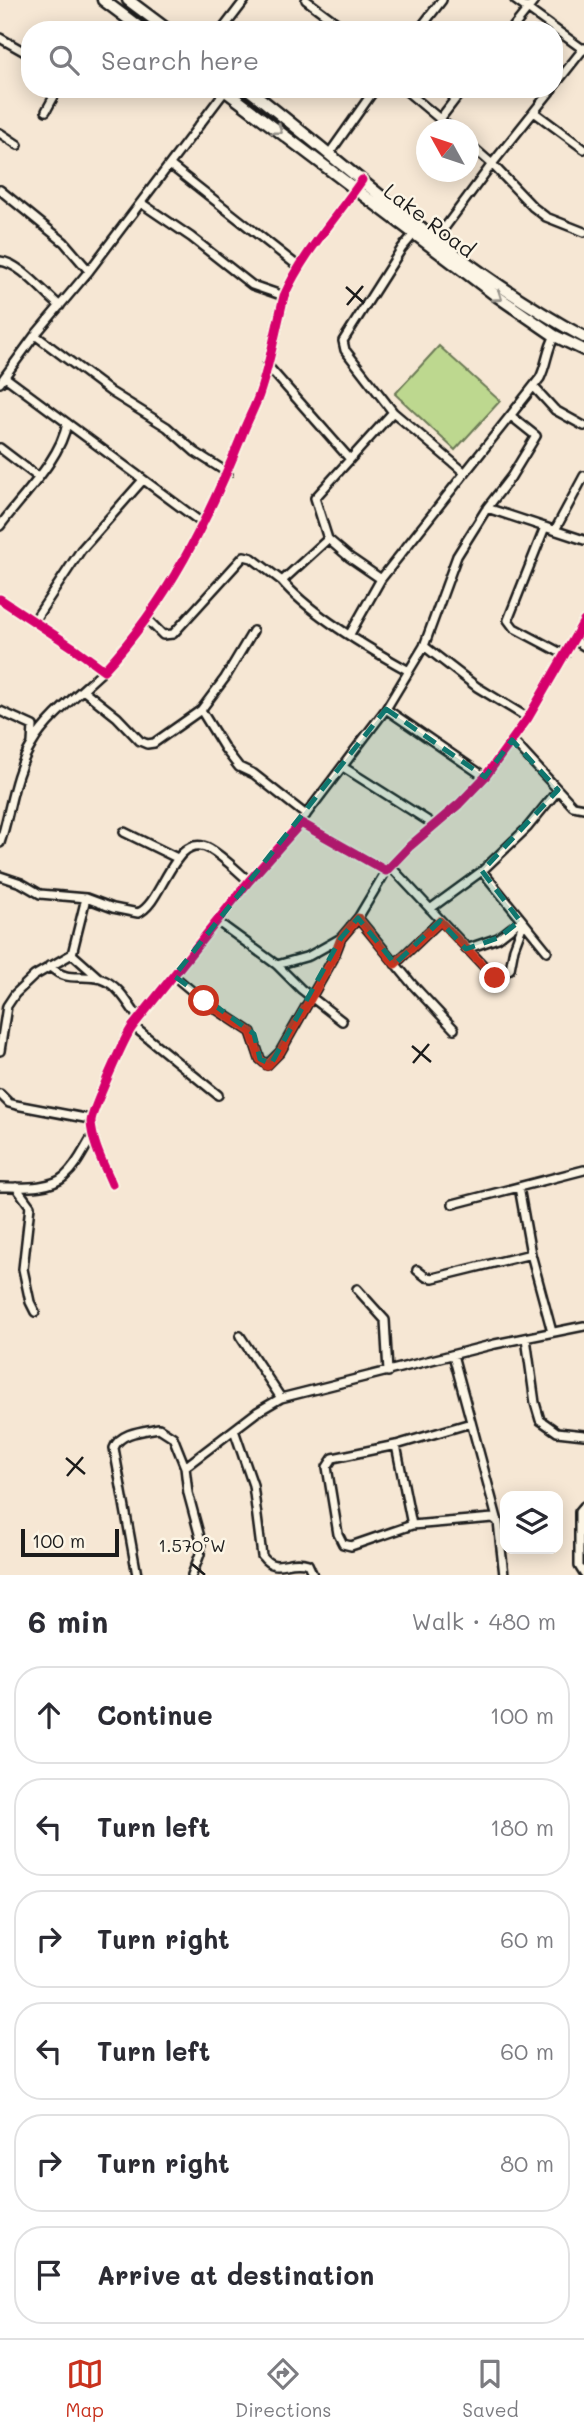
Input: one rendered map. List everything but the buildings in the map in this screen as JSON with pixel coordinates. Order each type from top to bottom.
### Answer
[{"type":"main road","points":[[103,0],[131,21]]},
{"type":"main road","points":[[128,0],[157,21]]},
{"type":"main road","name":"Lake Road","points":[[235,98],[494,294],[555,336],[584,351]]},
{"type":"main road","name":"Lake Road","points":[[259,98],[438,238],[519,297],[584,337]]},
{"type":"street","points":[[229,21],[245,0]]},
{"type":"street","points":[[306,0],[334,21]]},
{"type":"street","points":[[515,0],[543,21]]},
{"type":"street","points":[[518,21],[535,0]]},
{"type":"street","points":[[426,21],[439,1]]},
{"type":"street","points":[[563,35],[584,49],[563,75]]},
{"type":"street","points":[[0,38],[21,50]]},
{"type":"street","points":[[46,111],[53,98]]},
{"type":"street","points":[[202,523],[2,380],[35,335],[89,271],[218,98]]},
{"type":"street","points":[[329,154],[369,98]]},
{"type":"street","points":[[415,98],[440,118],[456,98]]},
{"type":"street","points":[[438,238],[492,163],[545,98]]},
{"type":"street","points":[[534,112],[584,149]]},
{"type":"street","points":[[0,133],[18,145]]},
{"type":"street","points":[[479,152],[546,217],[584,232]]},
{"type":"street","points":[[170,165],[299,267]]},
{"type":"street","points":[[0,843],[13,788],[32,744],[50,722],[104,670],[147,619],[202,523],[228,473],[260,392],[284,296],[299,267],[362,180]]},
{"type":"street","points":[[0,190],[64,242],[89,271]]},
{"type":"street","points":[[141,203],[191,237],[252,285],[284,296]]},
{"type":"street","points":[[414,234],[402,248],[343,341],[345,350],[393,412],[464,472]]},
{"type":"street","points":[[0,261],[25,273],[60,306]]},
{"type":"street","points":[[35,335],[111,392],[167,427],[195,452],[228,473]]},
{"type":"street","points":[[350,634],[381,579],[534,387],[546,366],[550,345],[555,336]]},
{"type":"street","points":[[267,365],[349,458]]},
{"type":"street","points":[[534,387],[555,410],[584,426]]},
{"type":"street","points":[[381,579],[348,558],[328,539],[315,498],[393,412]]},
{"type":"street","points":[[112,1184],[93,1135],[90,1119],[122,1044],[139,1018],[249,881],[301,823],[386,709],[424,646],[454,564],[487,508],[511,477],[536,436],[511,416]]},
{"type":"street","points":[[0,526],[62,441],[67,424]]},
{"type":"street","points":[[0,448],[38,477]]},
{"type":"street","points":[[555,530],[584,476]]},
{"type":"street","points":[[34,621],[81,550],[143,481]]},
{"type":"street","points":[[487,508],[584,540]]},
{"type":"street","points":[[545,527],[508,620],[514,628],[565,654]]},
{"type":"street","points":[[282,581],[328,539]]},
{"type":"street","points":[[147,619],[163,635],[173,634],[244,556],[251,558],[282,581],[292,593],[350,634],[409,671]]},
{"type":"street","points":[[0,599],[104,670]]},
{"type":"street","points":[[174,976],[204,1001],[251,1032],[260,1059],[267,1066],[280,1052],[333,959],[341,938],[358,918],[388,868],[485,777],[527,718],[584,621]]},
{"type":"street","points":[[83,690],[117,717],[140,741],[146,744],[162,739],[201,710],[201,706],[225,678],[253,631]]},
{"type":"street","points":[[574,640],[584,646]]},
{"type":"street","points":[[424,646],[477,687],[527,718]]},
{"type":"street","points":[[386,709],[485,777]]},
{"type":"street","points":[[201,710],[239,767],[254,774],[306,815]]},
{"type":"street","points":[[0,711],[33,726],[50,722]]},
{"type":"street","points":[[32,744],[33,726]]},
{"type":"street","points":[[512,740],[573,806],[584,808]]},
{"type":"street","points":[[343,767],[433,824]]},
{"type":"street","points":[[430,909],[482,871],[527,828],[558,790]]},
{"type":"street","points":[[301,823],[388,868],[496,978],[510,969],[513,948],[522,922]]},
{"type":"street","points":[[124,832],[177,858]]},
{"type":"street","points":[[0,876],[21,883],[40,894],[86,898],[113,908],[138,913],[148,907],[177,858],[186,850],[196,847],[211,849],[249,881]]},
{"type":"street","points":[[482,871],[547,951]]},
{"type":"street","points":[[0,1051],[6,1006],[22,986],[48,966],[72,954],[86,898]]},
{"type":"street","points":[[358,918],[395,964],[454,1029]]},
{"type":"street","points":[[395,964],[440,921]]},
{"type":"street","points":[[218,922],[277,965],[312,998],[342,1021]]},
{"type":"street","points":[[466,950],[498,938],[522,922]]},
{"type":"street","points":[[277,965],[309,956],[341,938]]},
{"type":"street","points":[[72,954],[119,992],[139,1018]]},
{"type":"street","points":[[48,966],[65,977],[100,979]]},
{"type":"street","points":[[133,1026],[218,1095]]},
{"type":"street","points":[[0,1094],[9,1103],[16,1105],[90,1119]]},
{"type":"street","points":[[0,1187],[43,1185],[61,1179],[76,1163],[93,1135]]},
{"type":"street","points":[[453,1204],[584,1170]]},
{"type":"street","points":[[16,1187],[30,1206],[23,1269],[30,1302],[35,1312]]},
{"type":"street","points":[[519,1187],[531,1254],[552,1332]]},
{"type":"street","points":[[417,1270],[426,1277],[433,1278],[531,1254]]},
{"type":"street","points":[[357,1289],[385,1320],[388,1372]]},
{"type":"street","points":[[185,1468],[281,1398],[584,1326]]},
{"type":"street","points":[[240,1336],[281,1398]]},
{"type":"street","points":[[526,1338],[540,1420],[557,1432],[584,1435]]},
{"type":"street","points":[[453,1355],[498,1522],[504,1575]]},
{"type":"street","points":[[471,1423],[396,1445],[333,1458],[327,1467],[338,1534],[343,1544],[351,1546],[412,1525],[483,1518],[493,1518],[498,1522]]},
{"type":"street","points":[[137,1575],[114,1448],[117,1441],[123,1437],[152,1429],[163,1429],[173,1437],[185,1468],[188,1493],[201,1541],[200,1554],[191,1575]]},
{"type":"street","points":[[234,1430],[253,1485],[262,1556],[268,1566],[274,1568],[302,1562],[308,1564],[313,1575]]},
{"type":"street","points":[[396,1445],[412,1525]]},
{"type":"street","points":[[584,1506],[579,1512],[579,1566],[584,1574]]},
{"type":"highlighted area","points":[[386,709],[485,777],[512,740],[558,790],[482,871],[520,921],[498,938],[466,949],[440,921],[395,964],[358,918],[341,938],[271,1064],[260,1059],[254,1034],[174,976]]},
{"type":"green space","points":[[439,346],[500,401],[455,450],[395,394]]},
{"type":"cycle path","points":[[0,599],[104,670],[127,644],[166,589],[215,498],[259,395],[284,296],[292,280],[310,250],[362,180]]},
{"type":"cycle path","points":[[112,1184],[96,1146],[91,1122],[116,1058],[133,1026],[249,881],[301,823],[386,871],[485,777],[528,718],[584,621]]},
{"type":"route","points":[[204,1001],[251,1032],[260,1059],[267,1066],[271,1064],[327,971],[341,938],[358,918],[395,964],[440,921],[495,978]]}]
